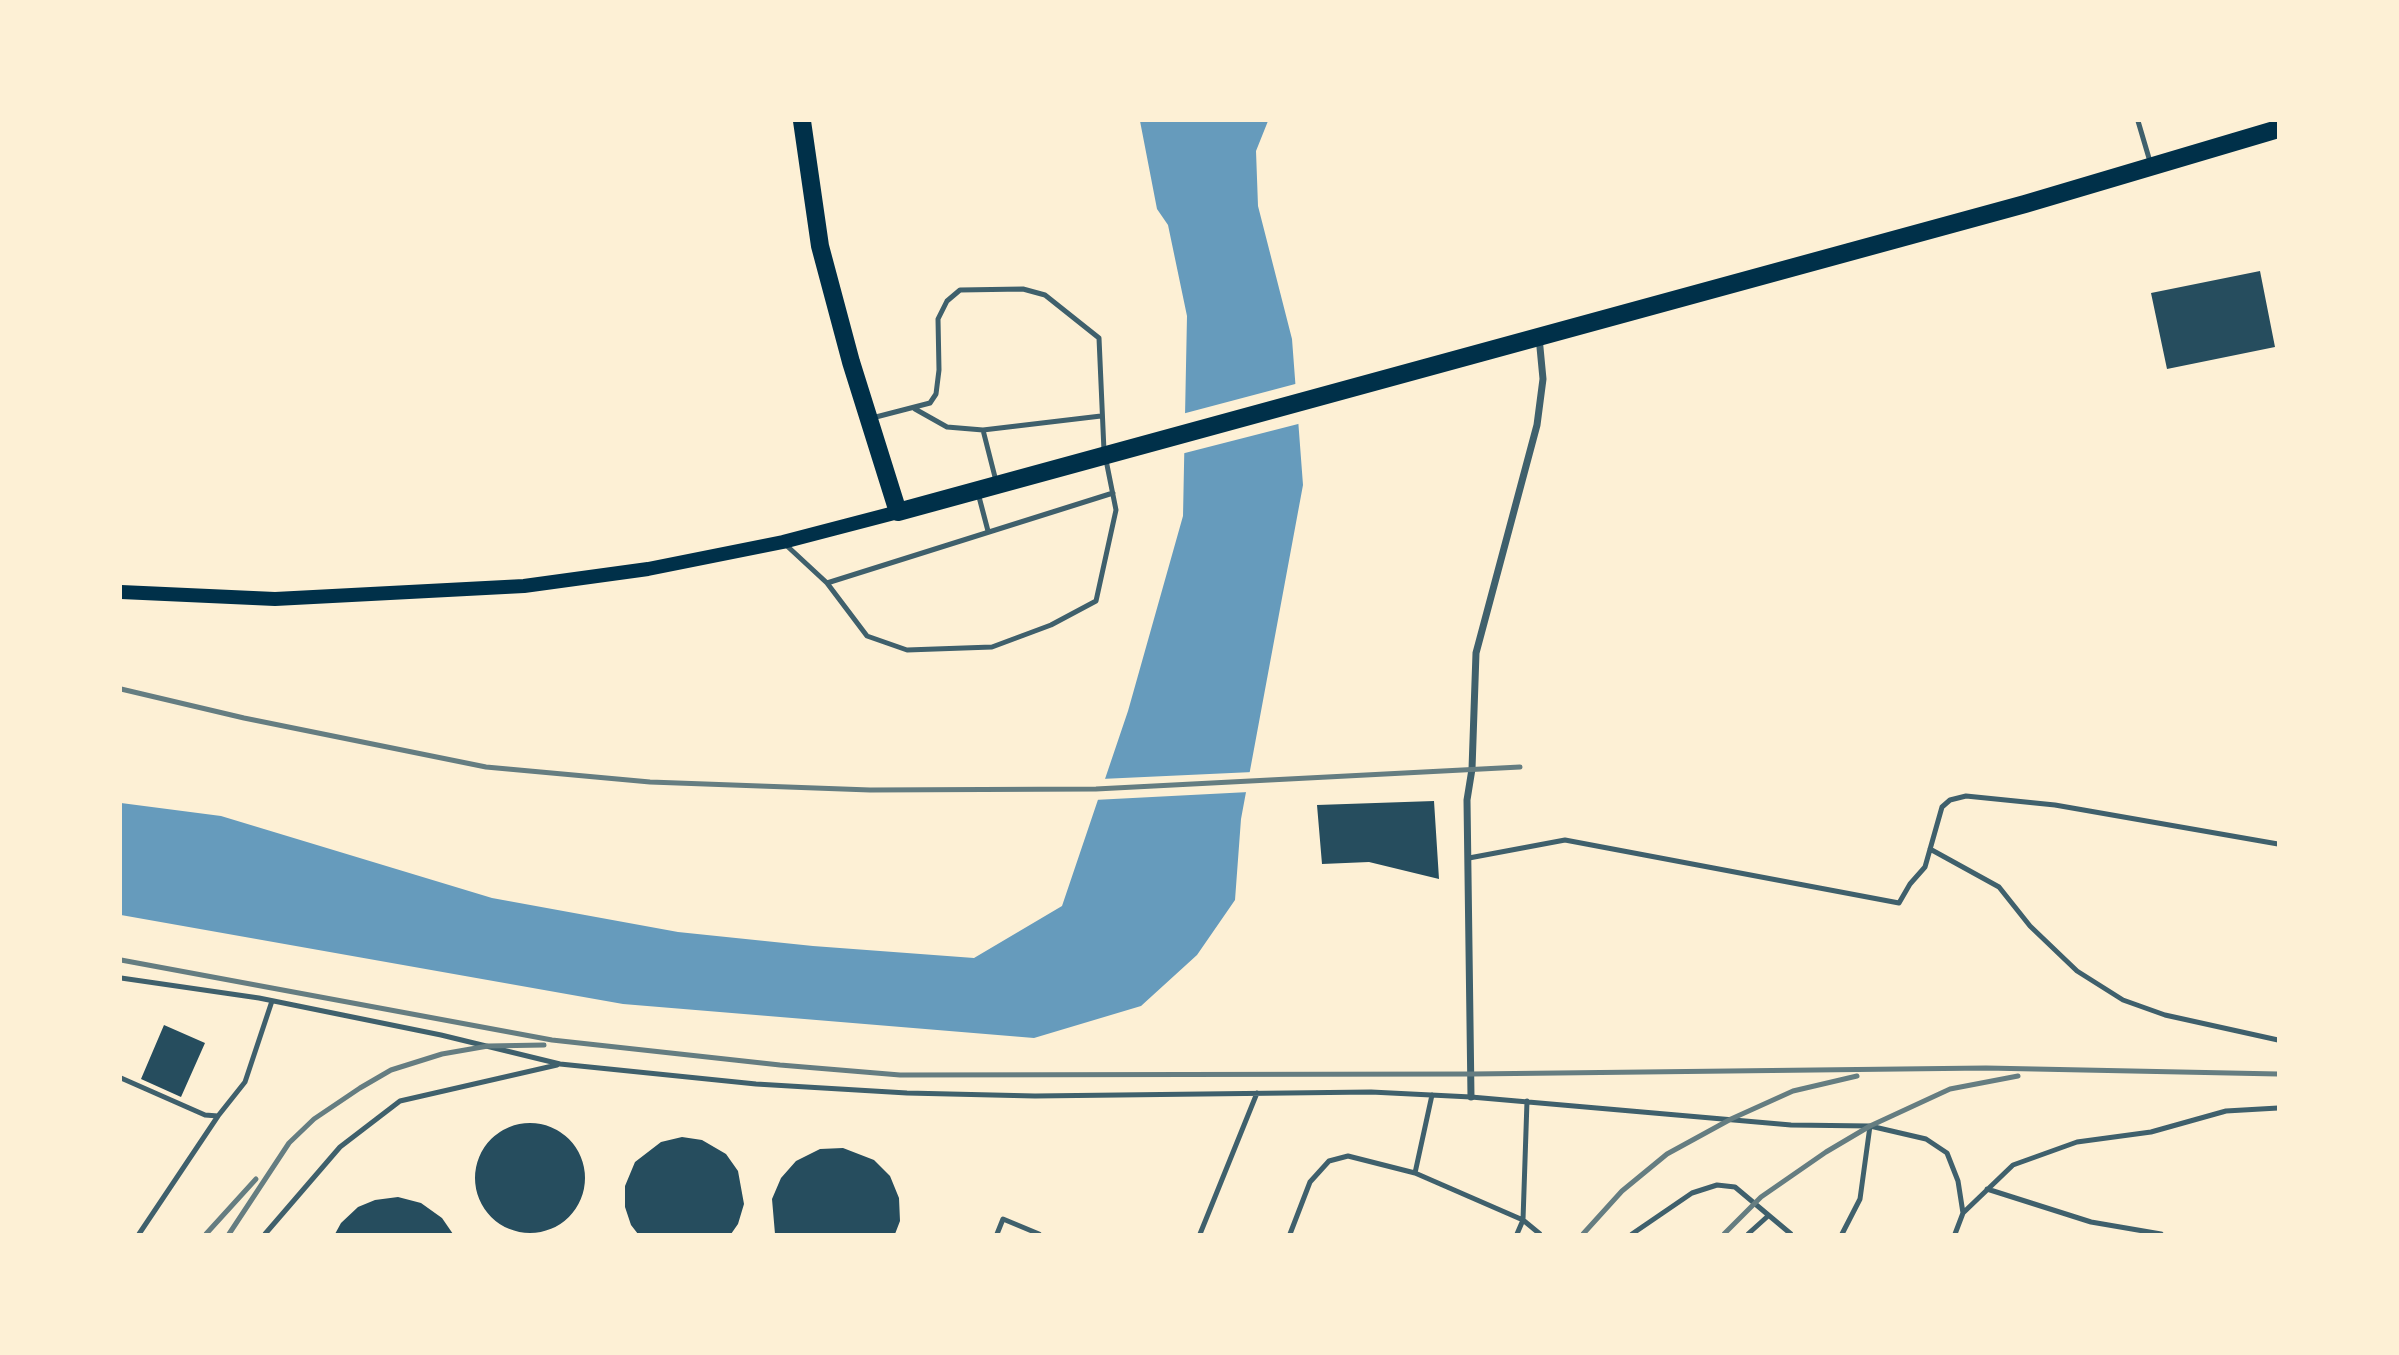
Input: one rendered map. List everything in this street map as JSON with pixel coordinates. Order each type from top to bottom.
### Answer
[{"type":"main road","points":[[802,121],[820,246],[898,512]]},
{"type":"main road","points":[[121,592],[275,599],[524,586],[648,569],[783,542],[1539,336],[2278,130]]},
{"type":"street","points":[[1471,1097],[1467,800],[1472,769],[1476,653],[1537,425],[1543,379],[1539,336]]},
{"type":"lane","points":[[2138,121],[2152,167]]},
{"type":"lane","points":[[783,542],[827,583],[867,636],[907,650],[992,647],[1051,625],[1096,601],[1116,510],[1104,454],[1101,416],[1102,351],[1099,338],[1045,295],[1023,289],[960,290],[947,301],[938,319],[939,370],[936,394],[930,404],[869,419]]},
{"type":"lane","points":[[915,409],[947,427],[984,430],[1101,416]]},
{"type":"lane","points":[[984,430],[997,484]]},
{"type":"lane","points":[[977,490],[988,531]]},
{"type":"lane","points":[[827,583],[1113,493]]},
{"type":"lane","points":[[1469,858],[1565,840],[1899,903],[1910,884],[1925,867],[1942,807],[1950,800],[1966,796],[2055,805],[2278,844]]},
{"type":"lane","points":[[1930,849],[1999,887],[2029,926],[2077,971],[2123,1000],[2165,1015],[2278,1040]]},
{"type":"lane","points":[[121,978],[272,1001],[561,1064],[756,1083],[907,1093],[1432,1095],[1791,1125],[1870,1126],[1926,1139],[1947,1153],[1958,1181],[1963,1213]]},
{"type":"lane","points":[[139,1234],[218,1116],[245,1082],[272,1001]]},
{"type":"lane","points":[[265,1234],[340,1147],[400,1101],[561,1064]]},
{"type":"lane","points":[[121,1078],[205,1115],[218,1116]]},
{"type":"lane","points":[[1200,1234],[1258,1093]]},
{"type":"lane","points":[[1415,1173],[1432,1095]]},
{"type":"lane","points":[[1517,1234],[1523,1220],[1527,1101]]},
{"type":"lane","points":[[1955,1234],[1963,1213],[2013,1165],[2077,1142],[2151,1132],[2226,1111],[2278,1108]]},
{"type":"lane","points":[[1842,1234],[1860,1199],[1864,1151],[1870,1126]]},
{"type":"lane","points":[[1290,1234],[1310,1182],[1329,1161],[1348,1156],[1415,1173],[1523,1220],[1540,1234]]},
{"type":"lane","points":[[1632,1234],[1692,1192],[1717,1185],[1735,1187],[1791,1234]]},
{"type":"lane","points":[[1987,1189],[2091,1222],[2161,1234]]},
{"type":"lane","points":[[1748,1234],[1768,1216]]},
{"type":"lane","points":[[997,1234],[1003,1219],[1039,1234]]},
{"type":"water","points":[[1140,121],[1268,121],[1256,151],[1258,206],[1292,339],[1303,485],[1241,819],[1235,900],[1197,955],[1141,1006],[1034,1038],[623,1004],[121,915],[121,803],[221,816],[492,898],[678,932],[813,946],[974,958],[1062,906],[1128,711],[1183,516],[1187,316],[1168,225],[1157,209]]},
{"type":"pier","points":[[1299,383],[1302,423],[1181,454],[1182,414]]},
{"type":"pier","points":[[1253,772],[1249,792],[1094,800],[1101,779]]},
{"type":"building","points":[[2260,271],[2275,347],[2167,369],[2151,293]]},
{"type":"building","points":[[1434,801],[1439,879],[1369,862],[1322,864],[1317,805]]},
{"type":"building","points":[[164,1025],[205,1043],[181,1097],[141,1079]]},
{"type":"building","points":[[530,1123],[551,1127],[569,1139],[581,1157],[585,1178],[581,1199],[569,1217],[551,1229],[530,1233],[509,1229],[491,1217],[479,1199],[475,1178],[479,1157],[491,1139],[509,1127]]},
{"type":"building","points":[[682,1137],[702,1140],[726,1154],[738,1171],[744,1204],[738,1224],[731,1234],[638,1234],[631,1225],[625,1207],[625,1186],[635,1162],[661,1142]]},
{"type":"building","points":[[843,1148],[874,1160],[890,1176],[899,1198],[900,1221],[895,1234],[775,1234],[772,1199],[781,1178],[796,1161],[820,1149]]},
{"type":"building","points":[[398,1197],[421,1203],[442,1218],[453,1234],[335,1234],[341,1223],[358,1207],[375,1200]]},
{"type":"railway","points":[[121,689],[244,718],[486,767],[650,782],[870,790],[1096,789],[1520,767]]},
{"type":"railway","points":[[121,960],[552,1040],[900,1075],[1472,1074],[1986,1068],[2278,1074]]},
{"type":"railway","points":[[229,1234],[289,1143],[314,1119],[360,1088],[391,1070],[442,1054],[488,1046],[544,1045]]},
{"type":"railway","points":[[1583,1234],[1622,1191],[1667,1154],[1731,1119],[1793,1091],[1857,1076]]},
{"type":"railway","points":[[1724,1234],[1761,1197],[1826,1152],[1870,1126],[1950,1089],[2018,1076]]},
{"type":"railway","points":[[206,1234],[256,1179]]}]
